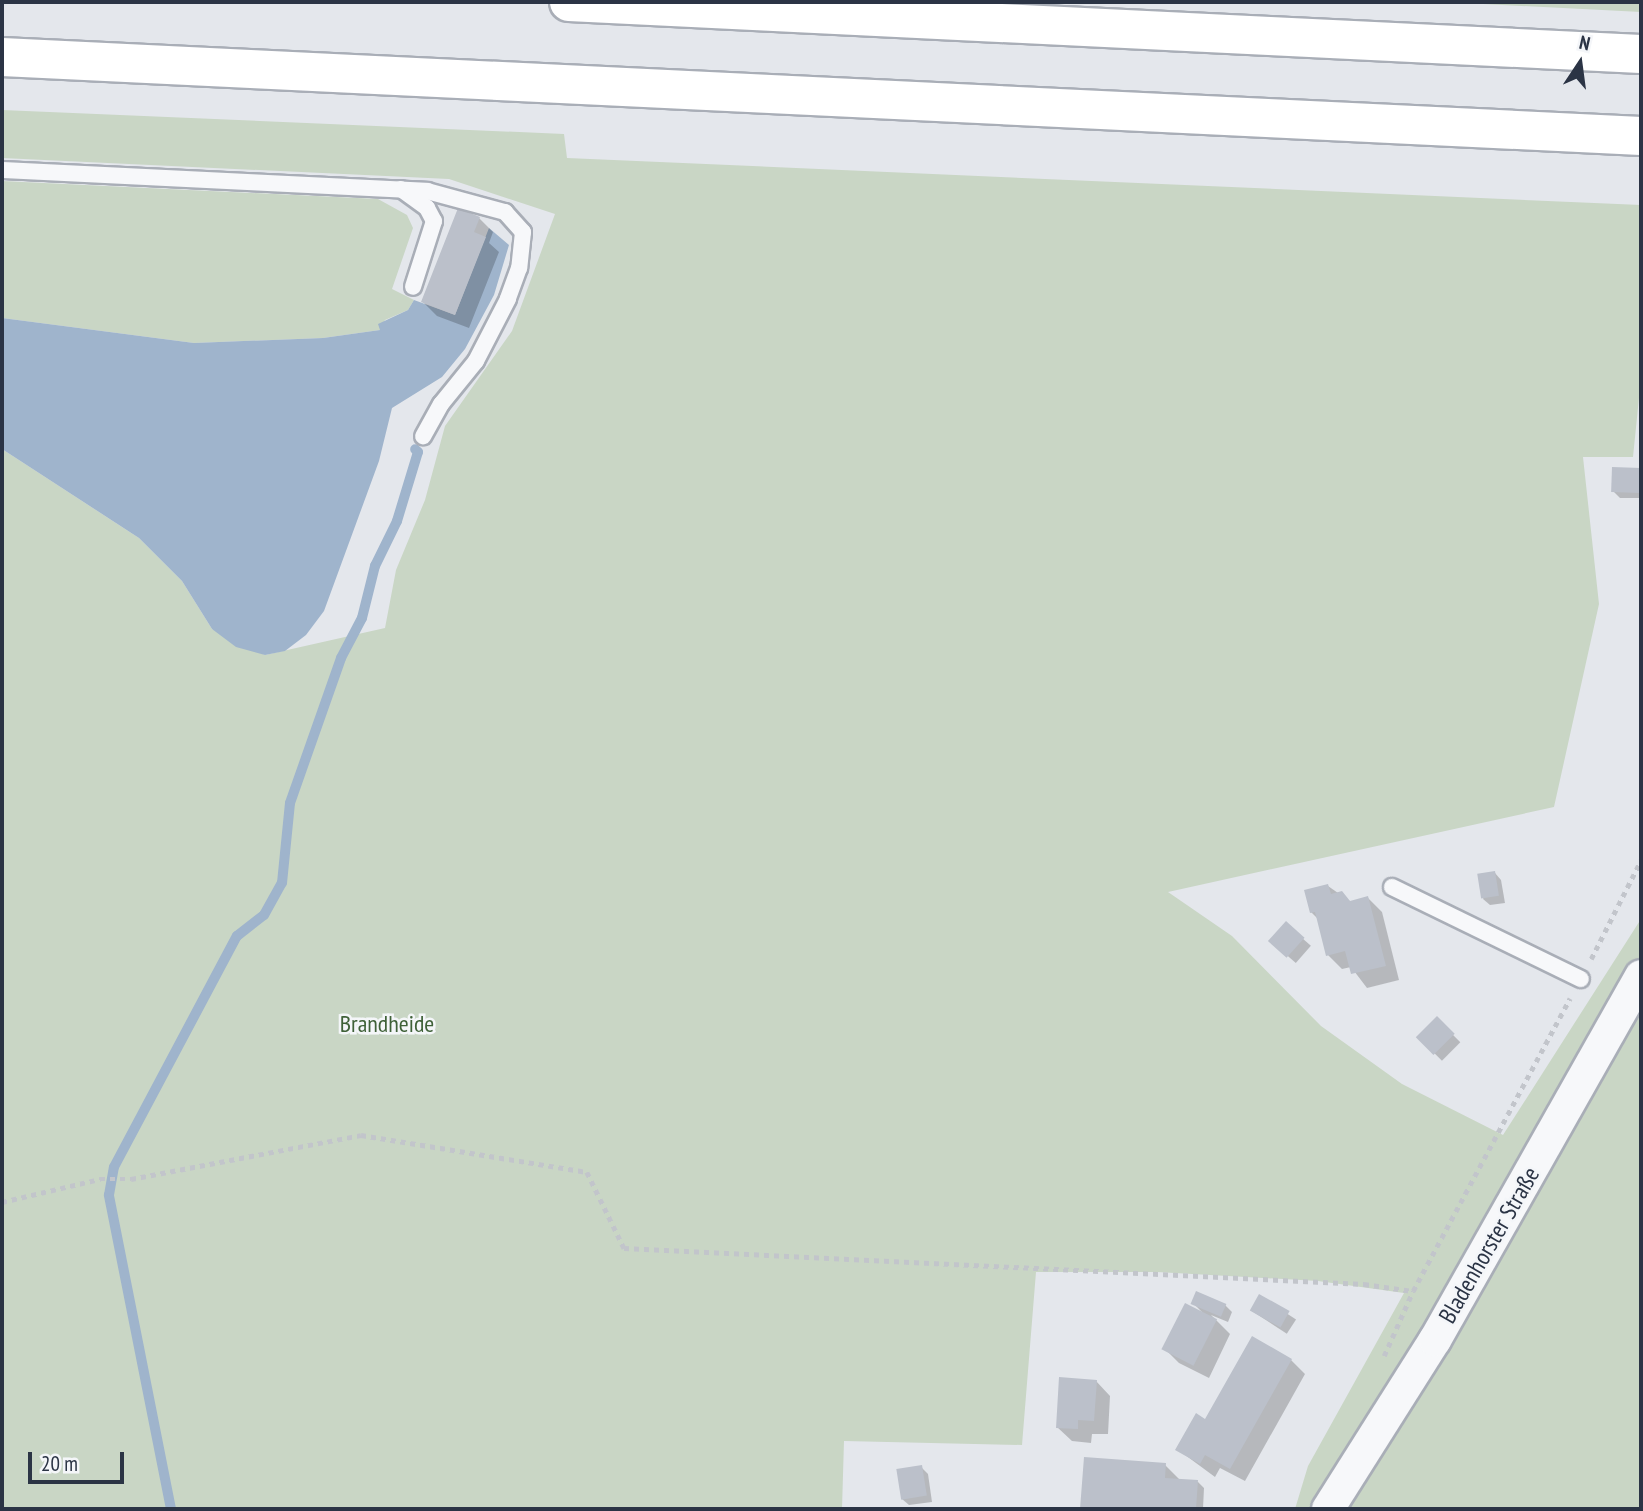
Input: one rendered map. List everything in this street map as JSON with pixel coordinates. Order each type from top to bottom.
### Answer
[{"type":"highway","points":[[569,2],[1641,54]]},
{"type":"highway","points":[[2,57],[1641,136]]},
{"type":"street","name":"Bladenhorster Straße","points":[[1328,1509],[1356,1471],[1434,1340],[1641,976]]},
{"type":"lane","points":[[2,170],[401,189],[470,199],[505,212],[523,232],[519,268],[508,299],[476,361],[440,404],[423,436]]},
{"type":"lane","points":[[401,189],[427,208],[434,221],[413,287]]},
{"type":"lane","points":[[1392,887],[1581,979]]},
{"type":"path","points":[[1381,1363],[1413,1291],[1581,979],[1641,860]]},
{"type":"path","points":[[2,1202],[100,1180],[131,1179],[361,1135],[587,1172],[624,1248],[1364,1284],[1413,1291]]},
{"type":"green space","points":[[1445,2],[1641,2],[1641,12]]},
{"type":"green space","name":"Brandheide","points":[[2,110],[564,134],[567,158],[1641,205],[1641,378],[1633,457],[1583,457],[1599,604],[1554,807],[1168,892],[1232,936],[1321,1026],[1402,1084],[1503,1135],[1641,919],[1641,1509],[1295,1509],[1308,1466],[1404,1293],[1318,1281],[1157,1272],[1036,1272],[1022,1445],[844,1441],[842,1509],[2,1509],[2,449],[139,538],[182,581],[212,629],[265,655],[385,628],[396,570],[425,500],[445,426],[512,331],[555,214],[449,179],[2,158]]},
{"type":"green space","points":[[2,181],[378,199],[407,215],[413,228],[392,289],[414,300],[408,310],[385,320],[380,330],[323,338],[194,343],[2,318]]},
{"type":"water","points":[[489,228],[509,245],[494,295],[465,349],[442,377],[392,408],[379,461],[324,611],[306,635],[285,651],[265,655],[236,647],[212,629],[182,581],[139,538],[2,449],[2,318],[194,343],[323,338],[380,330],[378,324],[408,310],[414,300],[455,315]]},
{"type":"building","points":[[458,208],[480,217],[474,232],[486,237],[455,315],[421,302]]},
{"type":"building","points":[[1612,467],[1641,468],[1640,493],[1611,492]]},
{"type":"building","points":[[1495,871],[1499,896],[1481,899],[1477,874]]},
{"type":"building","points":[[1328,884],[1331,894],[1342,891],[1350,901],[1368,896],[1386,966],[1351,974],[1345,951],[1326,956],[1315,912],[1310,913],[1304,890]]},
{"type":"building","points":[[1286,921],[1305,938],[1287,958],[1268,941]]},
{"type":"building","points":[[1437,1016],[1455,1034],[1433,1055],[1416,1037]]},
{"type":"building","points":[[1196,1291],[1226,1304],[1221,1317],[1191,1304]]},
{"type":"building","points":[[1259,1294],[1290,1311],[1280,1328],[1250,1311]]},
{"type":"building","points":[[1185,1303],[1217,1319],[1193,1366],[1161,1349]]},
{"type":"building","points":[[1252,1336],[1292,1359],[1230,1469],[1205,1455],[1200,1464],[1175,1450],[1196,1413],[1205,1419]]},
{"type":"building","points":[[1059,1377],[1097,1380],[1094,1421],[1078,1420],[1078,1429],[1056,1428]]},
{"type":"building","points":[[1084,1457],[1166,1463],[1165,1478],[1198,1480],[1196,1509],[1080,1509]]},
{"type":"building","points":[[922,1465],[927,1496],[901,1500],[896,1469]]},
{"type":"waterway","points":[[171,1509],[109,1195],[114,1167],[237,936],[264,915],[282,883],[290,803],[341,658],[362,618],[375,566],[397,521],[418,452],[415,449]]}]
